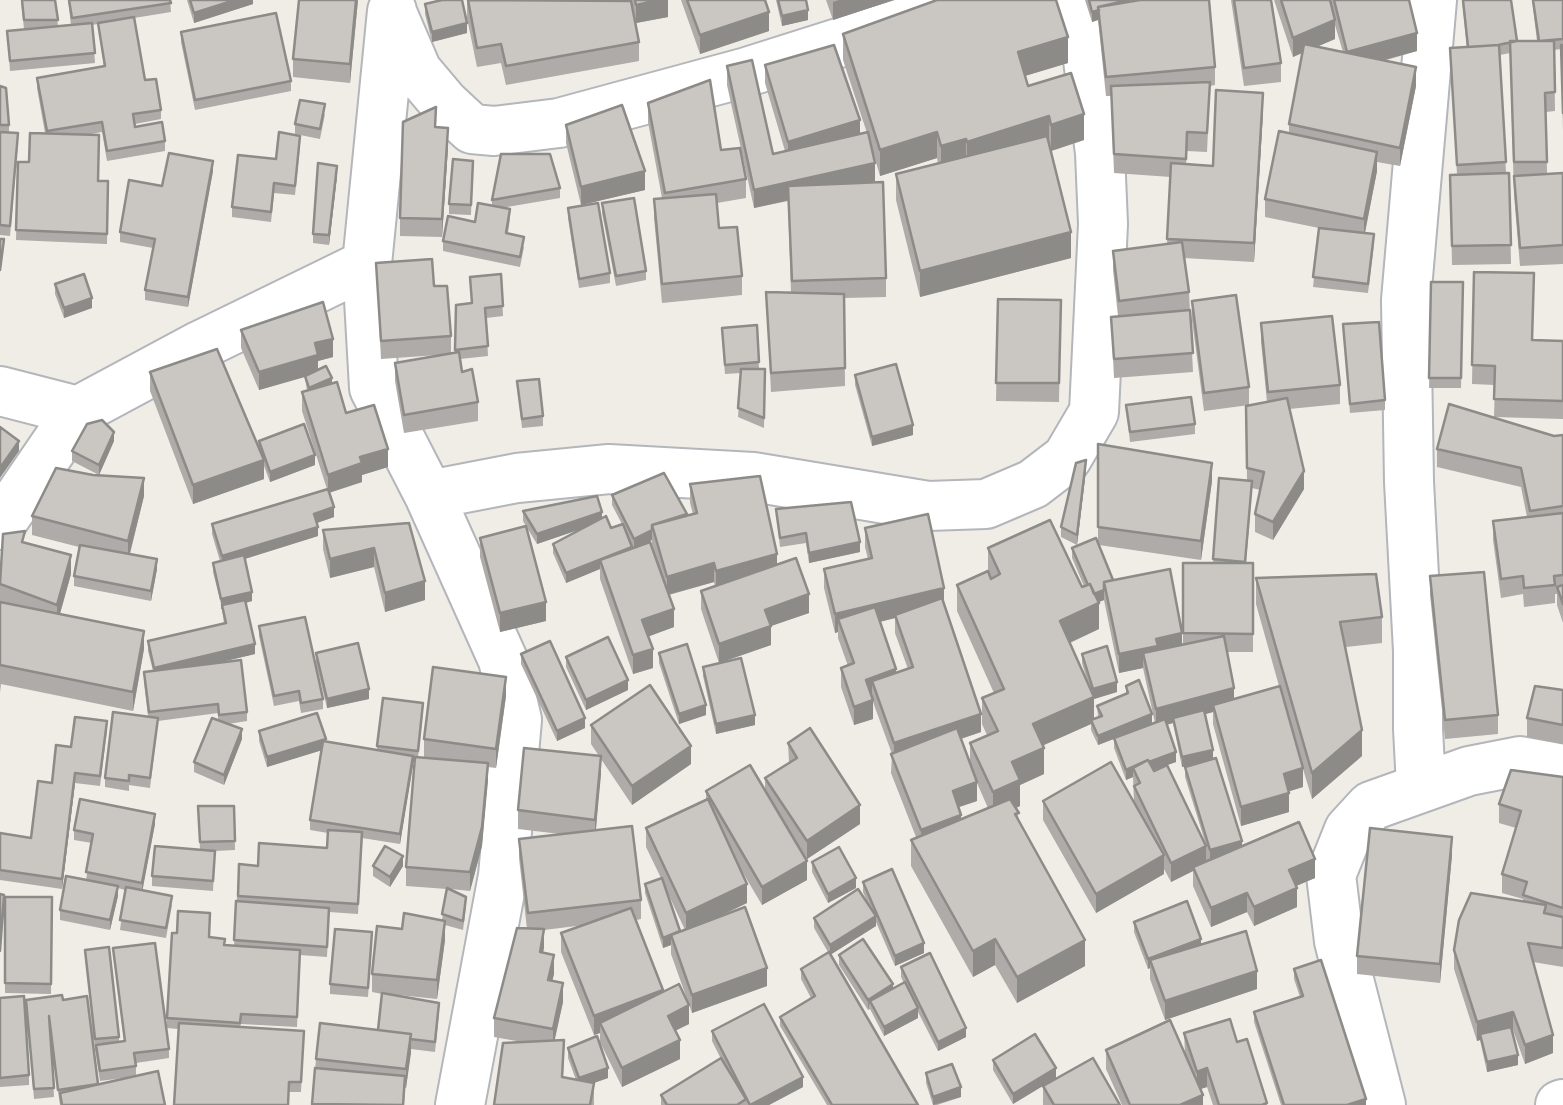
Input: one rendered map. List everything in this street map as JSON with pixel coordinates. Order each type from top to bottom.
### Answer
[{"type":"street","points":[[392,6],[417,70],[444,104],[472,129],[494,131],[559,124],[747,72],[974,0]]},
{"type":"street","points":[[428,495],[517,478],[610,470],[753,478],[928,506],[986,504],[1033,484],[1067,458],[1094,412],[1104,224],[1100,152],[1088,60],[1072,0]]},
{"type":"street","points":[[1421,786],[1406,300],[1432,0]]},
{"type":"street","points":[[392,6],[366,264],[374,388],[428,495],[502,660],[518,720],[504,876],[460,1105]]},
{"type":"street","points":[[0,525],[78,412],[366,264]]},
{"type":"street","points":[[0,391],[78,412]]},
{"type":"street","points":[[1381,1105],[1339,941],[1331,875],[1348,830],[1371,806],[1470,771],[1520,761],[1563,769]]},
{"type":"building","points":[[22,0],[55,0],[58,20],[24,20]]},
{"type":"building","points":[[69,0],[170,0],[171,3],[72,18]]},
{"type":"building","points":[[190,0],[235,0],[194,13]]},
{"type":"building","points":[[299,0],[356,0],[350,64],[293,59]]},
{"type":"building","points":[[462,0],[467,23],[432,32],[425,4]]},
{"type":"building","points":[[468,0],[631,1],[639,42],[506,66],[501,44],[477,48]]},
{"type":"building","points":[[687,0],[765,0],[769,12],[700,35]]},
{"type":"building","points":[[778,0],[806,0],[808,10],[782,16]]},
{"type":"building","points":[[937,0],[1056,0],[1068,37],[1018,52],[1028,86],[1071,73],[1084,114],[1051,125],[1049,116],[967,142],[966,139],[941,146],[937,132],[880,150],[843,34]]},
{"type":"building","points":[[1089,0],[1129,0],[1092,12]]},
{"type":"building","points":[[1140,0],[1209,0],[1215,67],[1106,77],[1098,7]]},
{"type":"building","points":[[1234,0],[1271,0],[1281,63],[1244,68]]},
{"type":"building","points":[[1281,0],[1330,0],[1335,20],[1293,38]]},
{"type":"building","points":[[1334,0],[1409,0],[1417,33],[1347,52]]},
{"type":"building","points":[[1463,0],[1511,0],[1517,41],[1468,47]]},
{"type":"building","points":[[1533,0],[1563,0],[1563,39],[1539,41]]},
{"type":"building","points":[[276,13],[291,81],[195,100],[181,32]]},
{"type":"building","points":[[134,17],[145,80],[156,79],[161,110],[133,114],[135,127],[162,122],[165,141],[107,151],[102,122],[47,131],[37,78],[105,66],[98,23]]},
{"type":"building","points":[[92,23],[95,53],[10,61],[7,31]]},
{"type":"building","points":[[1510,41],[1554,41],[1555,92],[1545,93],[1547,162],[1514,162]]},
{"type":"building","points":[[1304,44],[1416,67],[1400,148],[1289,124]]},
{"type":"building","points":[[834,45],[860,120],[788,142],[765,65]]},
{"type":"building","points":[[1499,45],[1506,162],[1457,165],[1450,48]]},
{"type":"building","points":[[1561,45],[1563,45],[1563,113]]},
{"type":"building","points":[[752,60],[773,154],[868,132],[875,163],[754,190],[727,66]]},
{"type":"building","points":[[710,80],[721,150],[740,148],[746,179],[665,193],[648,103]]},
{"type":"building","points":[[1210,82],[1207,133],[1187,132],[1186,159],[1114,154],[1111,86]]},
{"type":"building","points":[[0,86],[6,88],[9,125],[0,125]]},
{"type":"building","points":[[1216,90],[1263,93],[1254,243],[1167,239],[1171,163],[1213,166]]},
{"type":"building","points":[[300,100],[325,104],[320,129],[295,124]]},
{"type":"building","points":[[622,105],[645,171],[581,187],[566,125]]},
{"type":"building","points":[[436,107],[435,127],[448,128],[442,219],[400,218],[403,122]]},
{"type":"building","points":[[1279,131],[1377,152],[1364,219],[1265,199]]},
{"type":"building","points":[[0,132],[18,133],[10,226],[0,225]]},
{"type":"building","points":[[279,132],[300,136],[295,186],[274,183],[271,212],[232,207],[238,155],[276,159]]},
{"type":"building","points":[[30,133],[99,135],[98,181],[108,181],[107,234],[16,230],[18,162],[29,162]]},
{"type":"building","points":[[1047,136],[1071,232],[920,271],[896,174]]},
{"type":"building","points":[[169,153],[213,161],[188,297],[145,290],[155,239],[120,232],[129,180],[162,186]]},
{"type":"building","points":[[501,154],[550,154],[560,188],[492,200]]},
{"type":"building","points":[[453,159],[473,161],[471,205],[449,204]]},
{"type":"building","points":[[318,163],[337,166],[329,235],[313,234]]},
{"type":"building","points":[[1509,173],[1511,245],[1452,246],[1450,175]]},
{"type":"building","points":[[1563,173],[1563,245],[1520,248],[1514,176]]},
{"type":"building","points":[[883,182],[886,278],[792,281],[788,186]]},
{"type":"building","points":[[716,194],[719,228],[737,227],[742,276],[662,284],[654,199]]},
{"type":"building","points":[[634,198],[646,271],[616,276],[602,203]]},
{"type":"building","points":[[478,203],[510,209],[506,233],[524,237],[520,257],[443,241],[448,216],[475,222]]},
{"type":"building","points":[[598,203],[610,273],[579,279],[568,208]]},
{"type":"building","points":[[1319,228],[1374,234],[1368,284],[1313,277]]},
{"type":"building","points":[[1182,242],[1189,292],[1119,301],[1113,251]]},
{"type":"building","points":[[432,259],[434,286],[447,286],[451,336],[381,341],[376,263]]},
{"type":"building","points":[[1474,272],[1534,273],[1532,340],[1563,341],[1563,401],[1494,399],[1495,366],[1472,365]]},
{"type":"building","points":[[84,274],[92,298],[64,308],[55,284]]},
{"type":"building","points":[[501,274],[503,306],[485,308],[488,346],[455,350],[456,305],[472,303],[470,277]]},
{"type":"building","points":[[1431,282],[1463,282],[1461,378],[1429,378]]},
{"type":"building","points":[[766,292],[844,294],[845,368],[771,373]]},
{"type":"building","points":[[1236,295],[1249,387],[1204,393],[1192,301]]},
{"type":"building","points":[[998,299],[1061,300],[1059,383],[996,383]]},
{"type":"building","points":[[323,302],[333,339],[315,343],[318,355],[259,372],[241,330]]},
{"type":"building","points":[[1190,310],[1193,353],[1114,359],[1111,317]]},
{"type":"building","points":[[1332,316],[1340,385],[1268,392],[1261,323]]},
{"type":"building","points":[[1379,322],[1385,400],[1350,404],[1343,324]]},
{"type":"building","points":[[757,325],[759,362],[725,365],[722,328]]},
{"type":"building","points":[[217,349],[264,460],[193,485],[150,372]]},
{"type":"building","points":[[459,352],[462,372],[472,369],[478,402],[404,415],[395,363]]},
{"type":"building","points":[[896,364],[913,425],[872,437],[855,375]]},
{"type":"building","points":[[326,366],[332,378],[309,388],[305,376]]},
{"type":"building","points":[[741,369],[765,369],[764,418],[738,408]]},
{"type":"building","points":[[539,379],[543,416],[522,419],[517,381]]},
{"type":"building","points":[[337,382],[346,413],[374,405],[388,449],[360,457],[362,463],[328,475],[302,392]]},
{"type":"building","points":[[1191,397],[1195,424],[1130,432],[1126,405]]},
{"type":"building","points":[[1287,398],[1304,471],[1273,522],[1255,514],[1264,472],[1247,468],[1246,406]]},
{"type":"building","points":[[1449,404],[1554,436],[1563,435],[1563,506],[1530,511],[1521,468],[1437,449]]},
{"type":"building","points":[[102,420],[114,432],[99,465],[72,451],[87,424]]},
{"type":"building","points":[[304,424],[315,455],[270,472],[259,441]]},
{"type":"building","points":[[0,427],[19,441],[0,468]]},
{"type":"building","points":[[1098,444],[1212,463],[1201,541],[1098,527]]},
{"type":"building","points":[[1086,460],[1077,535],[1061,527],[1076,463]]},
{"type":"building","points":[[56,468],[144,478],[128,541],[32,516]]},
{"type":"building","points":[[664,473],[687,514],[652,525],[652,530],[634,539],[612,495]]},
{"type":"building","points":[[760,476],[777,554],[716,571],[714,563],[667,577],[652,525],[697,513],[690,484]]},
{"type":"building","points":[[1219,478],[1252,481],[1245,562],[1213,559]]},
{"type":"building","points":[[328,489],[334,507],[314,514],[318,527],[222,556],[212,524]]},
{"type":"building","points":[[597,496],[602,512],[537,534],[523,511]]},
{"type":"building","points":[[851,502],[860,542],[809,553],[806,533],[780,538],[776,509]]},
{"type":"building","points":[[1563,513],[1563,575],[1554,576],[1555,585],[1524,588],[1523,576],[1501,579],[1493,521]]},
{"type":"building","points":[[928,514],[944,588],[835,614],[824,569],[872,558],[865,528]]},
{"type":"building","points":[[606,516],[611,528],[623,524],[632,547],[566,573],[553,544]]},
{"type":"building","points":[[1050,520],[1082,587],[1090,584],[1099,603],[1060,621],[1094,697],[1033,724],[1044,748],[1012,762],[1020,780],[993,792],[970,743],[998,731],[982,698],[1004,689],[957,585],[988,571],[991,579],[1000,574],[988,548]]},
{"type":"building","points":[[409,523],[425,581],[385,593],[374,548],[330,559],[323,530]]},
{"type":"building","points":[[526,526],[546,602],[500,613],[480,538]]},
{"type":"building","points":[[25,531],[22,542],[71,555],[57,605],[0,584],[3,534]]},
{"type":"building","points":[[1096,538],[1113,580],[1104,582],[1104,590],[1094,594],[1072,548]]},
{"type":"building","points":[[650,542],[674,609],[642,620],[653,649],[633,655],[600,560]]},
{"type":"building","points":[[80,545],[157,559],[151,591],[74,576]]},
{"type":"building","points":[[244,555],[252,592],[221,599],[213,563]]},
{"type":"building","points":[[796,558],[809,594],[765,610],[771,626],[719,644],[701,591]]},
{"type":"building","points":[[1183,563],[1253,563],[1253,634],[1183,633]]},
{"type":"building","points":[[1170,569],[1182,633],[1156,639],[1158,646],[1119,654],[1104,582]]},
{"type":"building","points":[[1484,572],[1498,715],[1445,720],[1430,576]]},
{"type":"building","points":[[1376,574],[1382,617],[1340,622],[1362,730],[1312,773],[1256,578]]},
{"type":"building","points":[[942,598],[981,714],[894,743],[872,681],[913,667],[895,615]]},
{"type":"building","points":[[245,600],[255,644],[154,668],[148,641],[226,623],[222,605]]},
{"type":"building","points":[[0,602],[144,631],[133,692],[0,665]]},
{"type":"building","points":[[875,607],[896,669],[866,680],[873,700],[854,707],[841,668],[854,663],[838,619]]},
{"type":"building","points":[[305,617],[323,699],[301,703],[299,691],[274,696],[259,626]]},
{"type":"building","points":[[1224,636],[1234,688],[1156,709],[1143,653]]},
{"type":"building","points":[[608,637],[628,680],[586,700],[566,657]]},
{"type":"building","points":[[550,641],[585,718],[557,731],[521,654]]},
{"type":"building","points":[[358,643],[369,689],[327,699],[316,653]]},
{"type":"building","points":[[687,644],[706,705],[679,714],[659,653]]},
{"type":"building","points":[[1107,646],[1117,682],[1093,689],[1082,654]]},
{"type":"building","points":[[741,658],[755,715],[716,724],[703,667]]},
{"type":"building","points":[[241,660],[247,712],[219,715],[218,704],[149,712],[144,672]]},
{"type":"building","points":[[433,667],[506,677],[496,749],[424,739]]},
{"type":"building","points":[[1139,680],[1152,714],[1098,736],[1091,720],[1102,716],[1097,706],[1128,693],[1126,686]]},
{"type":"building","points":[[650,685],[691,746],[632,786],[591,725]]},
{"type":"building","points":[[1280,686],[1303,768],[1284,774],[1289,793],[1241,807],[1213,705]]},
{"type":"building","points":[[1535,686],[1563,690],[1563,725],[1527,718]]},
{"type":"building","points":[[383,698],[423,703],[418,751],[377,746]]},
{"type":"building","points":[[1204,710],[1213,750],[1182,757],[1173,718]]},
{"type":"building","points":[[113,712],[158,718],[150,778],[105,778]]},
{"type":"building","points":[[317,713],[326,739],[267,757],[259,731]]},
{"type":"building","points":[[75,717],[107,721],[100,776],[75,773],[62,879],[0,870],[0,833],[31,838],[38,781],[52,783],[56,745],[71,747]]},
{"type":"building","points":[[212,718],[242,729],[224,775],[194,762]]},
{"type":"building","points":[[1165,719],[1176,752],[1126,770],[1114,738]]},
{"type":"building","points":[[810,728],[860,805],[807,841],[765,778],[797,758],[788,743]]},
{"type":"building","points":[[957,728],[977,782],[953,791],[961,815],[921,830],[891,754]]},
{"type":"building","points":[[323,741],[413,756],[400,834],[310,820]]},
{"type":"building","points":[[524,748],[601,756],[595,820],[518,810]]},
{"type":"building","points":[[415,757],[488,763],[482,827],[470,872],[406,867]]},
{"type":"building","points":[[1216,758],[1242,841],[1210,850],[1185,767]]},
{"type":"building","points":[[1148,760],[1154,771],[1167,765],[1206,846],[1171,863],[1134,786],[1140,783],[1133,768]]},
{"type":"building","points":[[1111,762],[1164,855],[1096,894],[1043,801]]},
{"type":"building","points":[[750,765],[807,861],[762,887],[706,791]]},
{"type":"building","points":[[1511,770],[1563,777],[1563,908],[1523,895],[1527,882],[1502,874],[1521,811],[1499,804]]},
{"type":"building","points":[[80,799],[155,814],[142,883],[86,872],[93,834],[74,830]]},
{"type":"building","points":[[708,799],[747,884],[686,913],[646,828]]},
{"type":"building","points":[[1010,799],[1085,940],[1017,977],[995,939],[973,951],[911,840]]},
{"type":"building","points":[[198,806],[234,806],[235,841],[200,842]]},
{"type":"building","points":[[1299,822],[1315,859],[1289,870],[1297,888],[1254,907],[1247,893],[1211,908],[1193,867]]},
{"type":"building","points":[[632,826],[641,900],[528,913],[519,839]]},
{"type":"building","points":[[1370,828],[1452,837],[1440,964],[1357,956]]},
{"type":"building","points":[[328,830],[362,832],[358,904],[238,896],[239,864],[258,866],[259,843],[327,848]]},
{"type":"building","points":[[155,846],[215,851],[213,881],[152,876]]},
{"type":"building","points":[[385,846],[403,856],[390,877],[373,866]]},
{"type":"building","points":[[839,847],[856,878],[828,894],[812,862]]},
{"type":"building","points":[[892,869],[924,943],[895,956],[863,882]]},
{"type":"building","points":[[66,876],[118,886],[110,920],[60,910]]},
{"type":"building","points":[[662,878],[680,931],[663,938],[645,884]]},
{"type":"building","points":[[126,887],[172,896],[166,928],[120,920]]},
{"type":"building","points":[[447,888],[466,897],[463,921],[442,914]]},
{"type":"building","points":[[858,889],[876,916],[830,945],[814,918]]},
{"type":"building","points":[[1471,893],[1546,905],[1544,913],[1563,917],[1563,948],[1528,943],[1553,1035],[1525,1045],[1513,1012],[1477,1022],[1454,950],[1459,920]]},
{"type":"building","points":[[0,894],[4,895],[0,951]]},
{"type":"building","points":[[5,897],[52,897],[51,984],[5,983]]},
{"type":"building","points":[[236,901],[329,908],[327,947],[234,940]]},
{"type":"building","points":[[1187,901],[1201,939],[1148,959],[1134,922]]},
{"type":"building","points":[[745,907],[767,968],[692,995],[671,935]]},
{"type":"building","points":[[631,908],[663,990],[594,1016],[561,933]]},
{"type":"building","points":[[178,911],[210,913],[209,937],[225,939],[224,945],[300,950],[297,1017],[241,1014],[240,1023],[167,1018],[172,933],[177,933]]},
{"type":"building","points":[[404,913],[445,921],[437,980],[372,974],[377,926],[402,929]]},
{"type":"building","points":[[517,928],[544,929],[540,952],[554,955],[548,980],[563,983],[553,1029],[494,1018]]},
{"type":"building","points":[[335,929],[372,932],[368,988],[330,984]]},
{"type":"building","points":[[1246,931],[1257,971],[1165,1001],[1150,960]]},
{"type":"building","points":[[863,939],[893,984],[868,1000],[839,955]]},
{"type":"building","points":[[155,943],[169,1049],[134,1053],[136,1066],[100,1071],[96,1045],[125,1041],[113,948]]},
{"type":"building","points":[[109,947],[119,1037],[95,1039],[85,950]]},
{"type":"building","points":[[829,952],[918,1105],[832,1105],[780,1017],[815,996],[801,969]]},
{"type":"building","points":[[930,953],[966,1028],[938,1042],[901,967]]},
{"type":"building","points":[[1321,960],[1366,1099],[1347,1105],[1284,1105],[1254,1012],[1303,996],[1294,969]]},
{"type":"building","points":[[905,982],[918,1008],[884,1027],[870,1001]]},
{"type":"building","points":[[679,984],[689,1005],[668,1016],[680,1040],[622,1068],[600,1023]]},
{"type":"building","points":[[382,993],[439,1003],[435,1042],[378,1030]]},
{"type":"building","points":[[62,995],[63,1000],[87,996],[98,1084],[58,1090],[49,1016],[54,1088],[34,1089],[26,1000]]},
{"type":"building","points":[[24,996],[29,1075],[0,1078],[0,998]]},
{"type":"building","points":[[764,1004],[803,1077],[750,1105],[712,1031]]},
{"type":"building","points":[[1230,1019],[1237,1042],[1247,1039],[1267,1103],[1219,1105],[1207,1068],[1197,1072],[1184,1033]]},
{"type":"building","points":[[1170,1020],[1203,1095],[1180,1105],[1130,1105],[1106,1050]]},
{"type":"building","points":[[179,1023],[304,1031],[301,1082],[289,1082],[288,1105],[174,1105]]},
{"type":"building","points":[[320,1023],[411,1034],[406,1069],[316,1059]]},
{"type":"building","points":[[1511,1027],[1518,1055],[1487,1062],[1480,1034]]},
{"type":"building","points":[[1035,1034],[1056,1068],[1013,1094],[993,1060]]},
{"type":"building","points":[[597,1036],[608,1068],[579,1078],[568,1048]]},
{"type":"building","points":[[564,1040],[562,1077],[594,1083],[590,1105],[494,1105],[503,1043]]},
{"type":"building","points":[[721,1058],[746,1099],[737,1105],[667,1105],[661,1095]]},
{"type":"building","points":[[1093,1058],[1120,1105],[1054,1105],[1043,1086]]},
{"type":"building","points":[[952,1064],[961,1087],[933,1097],[926,1073]]},
{"type":"building","points":[[315,1068],[405,1076],[403,1105],[312,1104]]},
{"type":"building","points":[[158,1071],[165,1105],[62,1105],[60,1093]]}]
